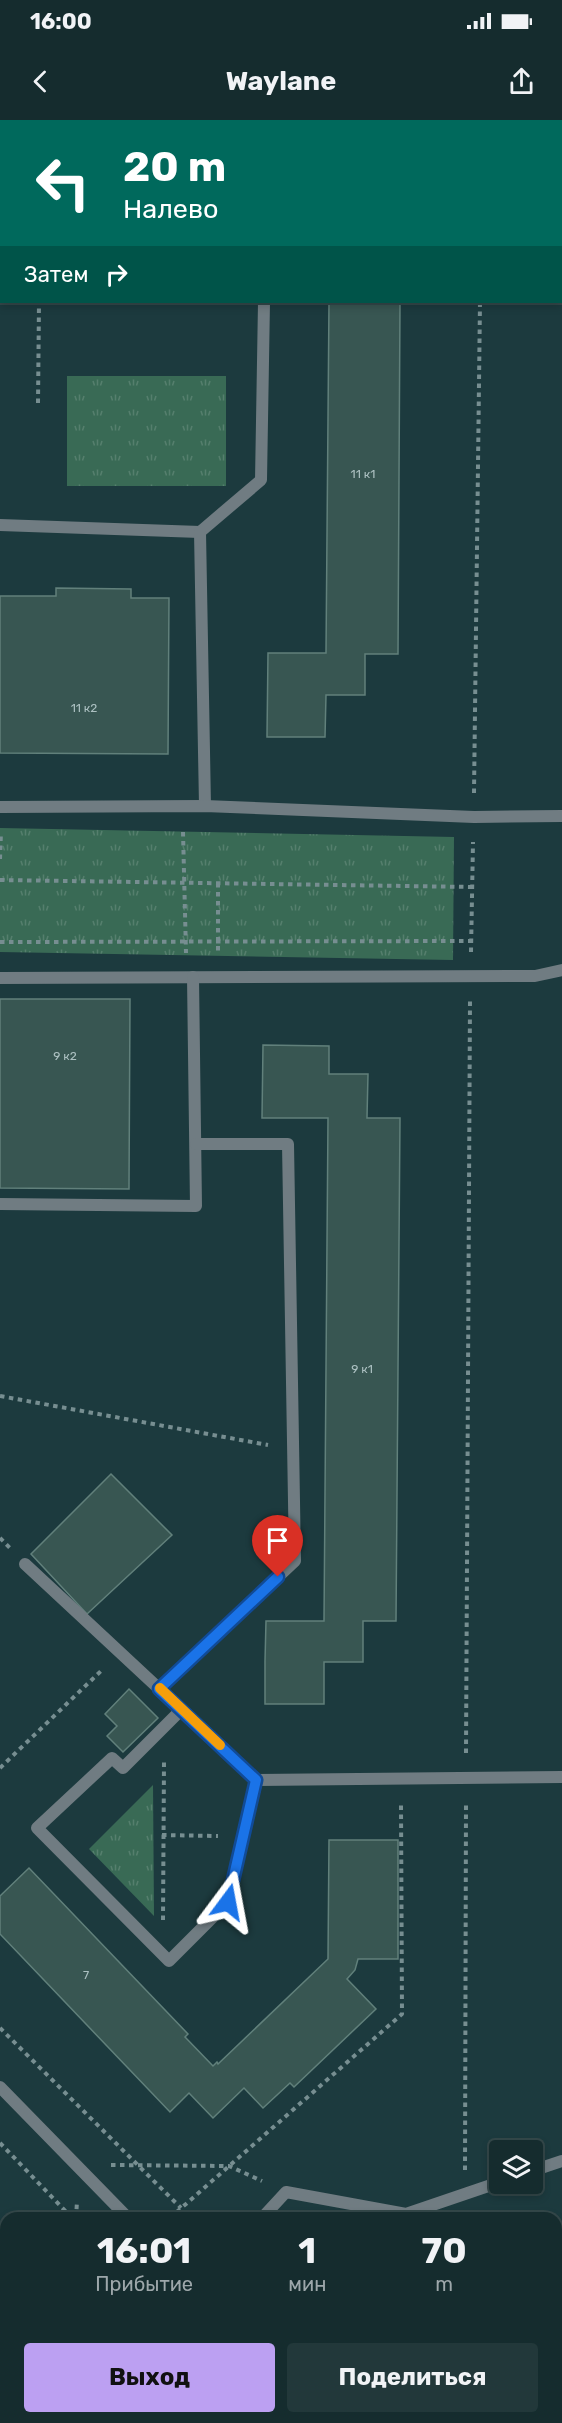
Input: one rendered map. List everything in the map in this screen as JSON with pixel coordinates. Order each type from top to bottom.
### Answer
[{"type":"lane","points":[[0,525],[200,532],[261,480],[264,303]]},
{"type":"lane","points":[[200,532],[204,806]]},
{"type":"lane","points":[[0,807],[204,806],[474,817],[562,816]]},
{"type":"lane","points":[[0,978],[535,976],[562,970]]},
{"type":"lane","points":[[0,1204],[196,1206],[190,977]]},
{"type":"lane","points":[[159,1689],[295,1561],[288,1144],[196,1144]]},
{"type":"lane","points":[[25,1564],[256,1780],[562,1777]]},
{"type":"lane","points":[[181,1710],[123,1768],[112,1758],[37,1828],[169,1961],[228,1902],[256,1780]]},
{"type":"lane","points":[[0,2087],[122,2212]]},
{"type":"lane","points":[[543,2167],[562,2161]]},
{"type":"lane","points":[[417,2212],[489,2186]]},
{"type":"lane","points":[[268,2212],[286,2192],[386,2212]]},
{"type":"path","points":[[38,403],[39,303]]},
{"type":"path","points":[[465,2194],[470,976],[480,303]]},
{"type":"path","points":[[183,807],[186,942],[190,977]]},
{"type":"path","points":[[0,880],[472,887]]},
{"type":"path","points":[[218,884],[219,977]]},
{"type":"path","points":[[0,942],[471,941]]},
{"type":"path","points":[[0,1396],[293,1449]]},
{"type":"path","points":[[0,1768],[120,1653]]},
{"type":"path","points":[[164,1955],[162,1835],[166,1726]]},
{"type":"path","points":[[177,2212],[402,2014],[401,1779]]},
{"type":"path","points":[[162,1835],[243,1836]]},
{"type":"path","points":[[0,2028],[181,2208]]},
{"type":"path","points":[[0,2143],[68,2212]]},
{"type":"path","points":[[74,2212],[78,2167],[136,2163],[230,2166],[286,2192]]},
{"type":"green space","points":[[67,376],[226,376],[226,486],[67,486]]},
{"type":"green space","points":[[0,828],[454,837],[453,960],[0,952]]},
{"type":"green space","points":[[153,1785],[154,1916],[89,1849]]},
{"type":"building","points":[[329,303],[400,303],[398,654],[365,654],[365,695],[326,695],[325,737],[267,737],[268,653],[326,653]]},
{"type":"building","points":[[56,588],[131,589],[131,598],[169,598],[168,754],[0,753],[0,596],[56,596]]},
{"type":"building","points":[[0,999],[130,999],[129,1189],[0,1188]]},
{"type":"building","points":[[263,1045],[329,1046],[329,1074],[368,1074],[367,1118],[400,1118],[396,1621],[363,1621],[363,1662],[324,1662],[324,1704],[265,1704],[266,1621],[324,1621],[328,1118],[262,1118]]},
{"type":"building","points":[[111,1474],[172,1535],[87,1614],[31,1554]]},
{"type":"building","points":[[129,1689],[158,1718],[123,1752],[107,1736],[117,1726],[105,1714]]},
{"type":"building","points":[[329,1840],[398,1840],[398,1959],[358,1959],[355,1970],[347,1979],[376,2009],[294,2087],[290,2083],[263,2108],[244,2088],[213,2118],[189,2093],[170,2112],[0,1934],[0,1896],[29,1868],[188,2034],[185,2037],[213,2066],[217,2062],[218,2064],[328,1959]]},
{"type":"slow traffic","points":[[160,1688],[220,1745]]},
{"type":"route","points":[[228,1902],[256,1780],[159,1689],[278,1577]]}]
